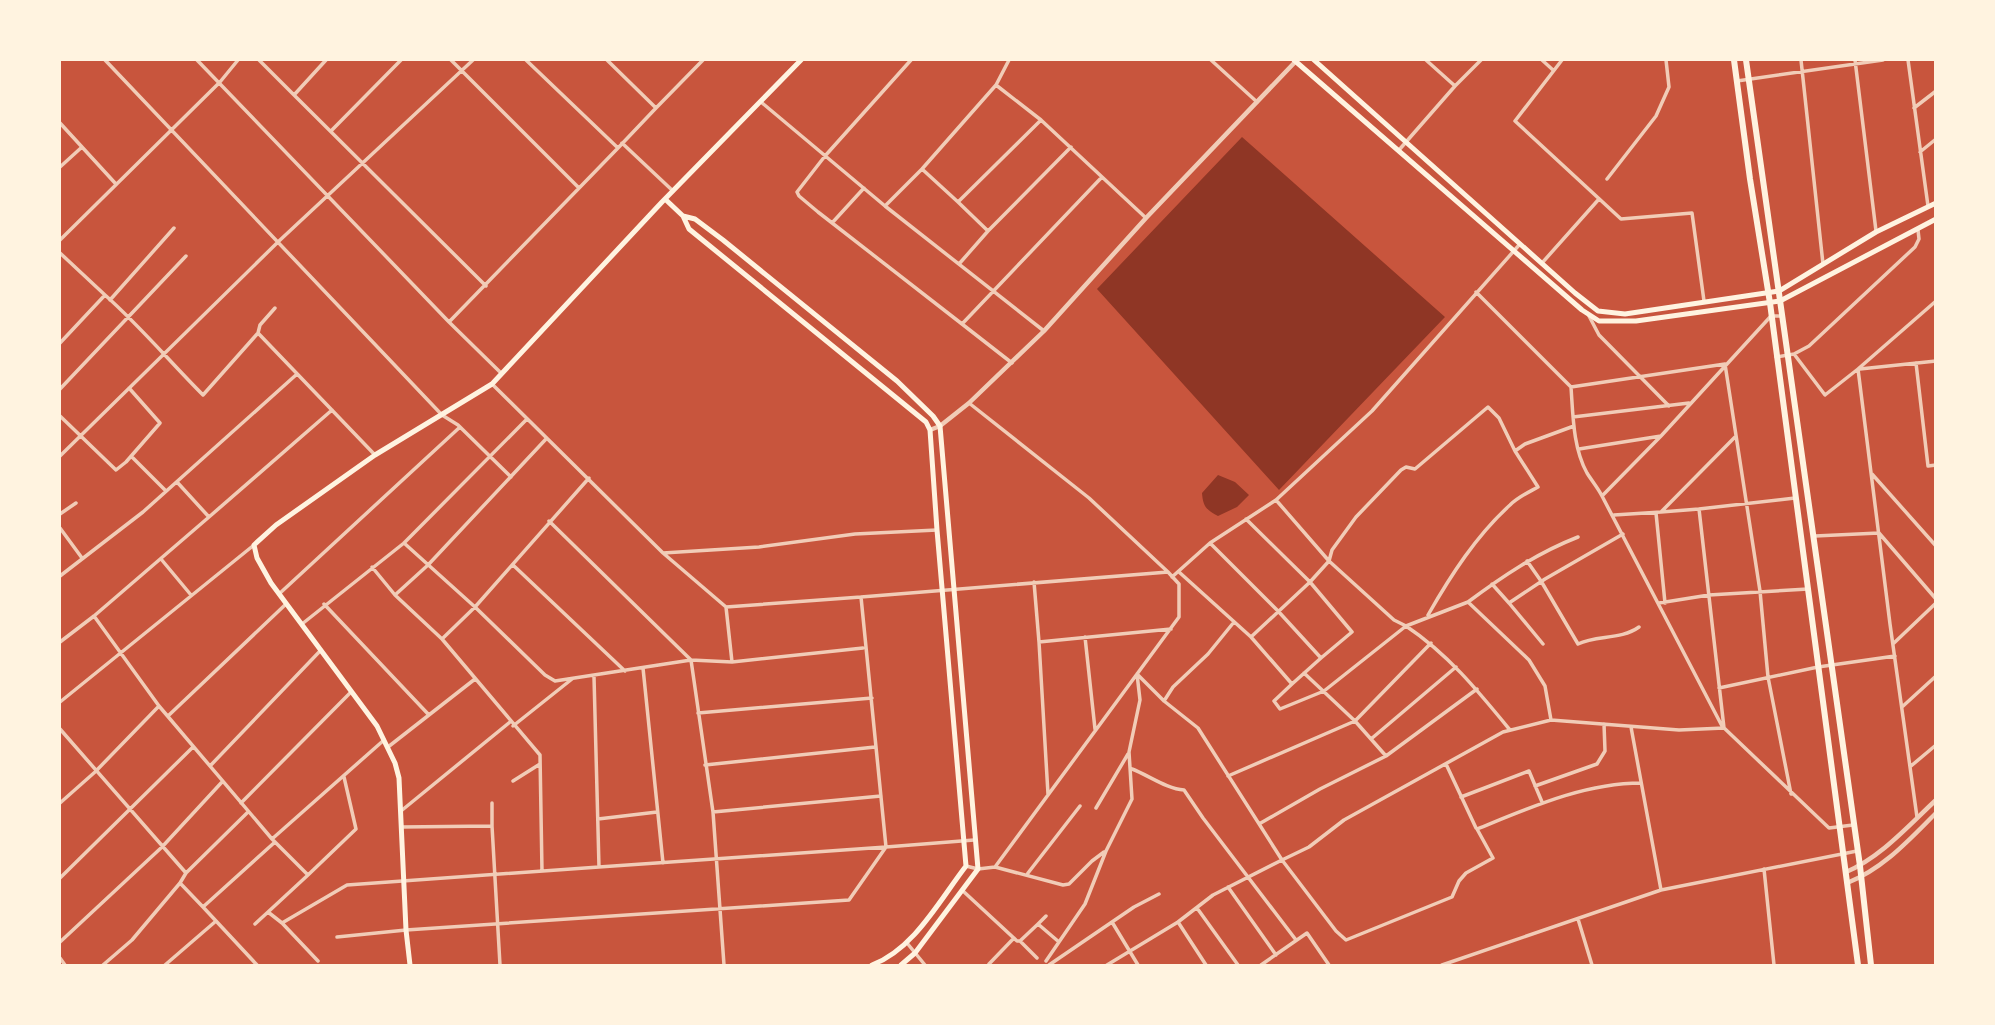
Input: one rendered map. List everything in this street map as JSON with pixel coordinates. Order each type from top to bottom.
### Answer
[{"type":"main road","points":[[410,965],[399,778],[386,744],[279,594],[257,558],[254,545],[276,525],[375,455],[492,384],[665,199],[801,60]]},
{"type":"main road","points":[[1296,60],[1589,316],[1599,321],[1636,321],[1780,302],[1936,219]]},
{"type":"main road","points":[[1314,60],[1574,293],[1598,311],[1625,314],[1779,291],[1876,232],[1936,203]]},
{"type":"main road","points":[[1734,60],[1770,303],[1858,965]]},
{"type":"main road","points":[[1746,60],[1782,316],[1790,355],[1860,866],[1871,965]]},
{"type":"main road","points":[[665,199],[683,216],[689,229],[926,422],[930,430],[966,866],[907,943],[883,961],[872,965]]},
{"type":"main road","points":[[683,216],[695,219],[723,240],[897,381],[940,426],[978,869],[915,954],[901,965]]},
{"type":"main road","points":[[818,332],[825,324]]},
{"type":"main road","points":[[934,487],[945,486]]},
{"type":"main road","points":[[1833,777],[1847,775]]},
{"type":"street","points":[[105,60],[442,415],[460,427],[511,477]]},
{"type":"street","points":[[197,60],[502,374]]},
{"type":"street","points":[[60,240],[220,82],[237,60]]},
{"type":"street","points":[[259,60],[486,286]]},
{"type":"street","points":[[294,95],[326,60]]},
{"type":"street","points":[[331,131],[401,60]]},
{"type":"street","points":[[451,60],[579,188]]},
{"type":"street","points":[[60,456],[279,241],[473,60]]},
{"type":"street","points":[[526,60],[618,148]]},
{"type":"street","points":[[607,60],[656,108]]},
{"type":"street","points":[[450,322],[703,60]]},
{"type":"street","points":[[911,60],[825,156],[797,192],[799,197],[1012,363]]},
{"type":"street","points":[[885,206],[922,169],[996,85],[1009,60]]},
{"type":"street","points":[[1212,60],[1257,102]]},
{"type":"street","points":[[930,430],[940,426],[969,403],[1044,331],[1146,218],[1296,60]]},
{"type":"street","points":[[1426,60],[1455,86]]},
{"type":"street","points":[[1399,150],[1481,60]]},
{"type":"street","points":[[1542,60],[1554,71]]},
{"type":"street","points":[[1562,60],[1515,121],[1621,219],[1692,213],[1704,302]]},
{"type":"street","points":[[1606,179],[1657,116],[1669,87],[1666,60]]},
{"type":"street","points":[[1801,60],[1823,264]]},
{"type":"street","points":[[1737,81],[1883,60]]},
{"type":"street","points":[[1908,60],[1928,206]]},
{"type":"street","points":[[1855,62],[1876,232]]},
{"type":"street","points":[[996,85],[1041,120],[1146,218]]},
{"type":"street","points":[[1914,108],[1936,91]]},
{"type":"street","points":[[761,102],[885,206],[1044,331]]},
{"type":"street","points":[[958,202],[1041,120]]},
{"type":"street","points":[[60,123],[116,184]]},
{"type":"street","points":[[1920,152],[1936,139]]},
{"type":"street","points":[[622,143],[673,191]]},
{"type":"street","points":[[60,167],[82,147]]},
{"type":"street","points":[[958,264],[1071,147]]},
{"type":"street","points":[[922,169],[988,231]]},
{"type":"street","points":[[962,324],[1102,177]]},
{"type":"street","points":[[832,223],[864,188]]},
{"type":"street","points":[[1542,263],[1599,199]]},
{"type":"street","points":[[110,300],[174,228]]},
{"type":"street","points":[[1776,357],[1790,355],[1809,346],[1915,247],[1919,239],[1918,228]]},
{"type":"street","points":[[1172,577],[1210,544],[1276,500],[1372,411],[1520,244]]},
{"type":"street","points":[[60,253],[129,316],[203,395],[258,333],[260,325],[275,308]]},
{"type":"street","points":[[60,389],[186,256]]},
{"type":"street","points":[[1476,292],[1571,387],[1574,426],[1587,472],[1614,515],[1724,728],[1829,828],[1853,825]]},
{"type":"street","points":[[60,343],[105,295]]},
{"type":"street","points":[[1790,355],[1825,395],[1936,301]]},
{"type":"street","points":[[1589,316],[1598,335],[1642,376],[1669,406]]},
{"type":"street","points":[[1602,496],[1771,317],[1782,316]]},
{"type":"street","points":[[258,333],[375,455]]},
{"type":"street","points":[[1858,369],[1936,361]]},
{"type":"street","points":[[1916,363],[1928,466],[1936,465]]},
{"type":"street","points":[[1571,387],[1725,364]]},
{"type":"street","points":[[1725,364],[1760,592],[1768,677],[1791,794]]},
{"type":"street","points":[[1858,369],[1917,817]]},
{"type":"street","points":[[60,576],[177,482],[297,374]]},
{"type":"street","points":[[492,384],[663,553],[726,607],[732,662]]},
{"type":"street","points":[[60,416],[116,470],[160,424],[129,388]]},
{"type":"street","points":[[1573,417],[1692,402]]},
{"type":"street","points":[[969,403],[1089,498],[1179,583],[1179,617],[995,867]]},
{"type":"street","points":[[1251,637],[1329,561],[1332,550],[1356,517],[1401,470],[1406,467],[1415,470],[1488,407],[1499,418],[1515,451],[1538,487],[1512,503],[1477,541],[1451,574],[1427,617]]},
{"type":"street","points":[[60,642],[161,559],[332,410]]},
{"type":"street","points":[[302,624],[404,543],[527,419]]},
{"type":"street","points":[[1515,451],[1525,444],[1574,426]]},
{"type":"street","points":[[279,594],[460,427]]},
{"type":"street","points":[[1579,449],[1661,436]]},
{"type":"street","points":[[1658,512],[1736,436]]},
{"type":"street","points":[[396,595],[428,565],[546,439]]},
{"type":"street","points":[[131,456],[166,491]]},
{"type":"street","points":[[1871,472],[1936,546]]},
{"type":"street","points":[[442,639],[475,607],[589,478]]},
{"type":"street","points":[[177,482],[209,517]]},
{"type":"street","points":[[1614,515],[1795,498]]},
{"type":"street","points":[[1276,500],[1329,561],[1394,620],[1432,643],[1477,690],[1510,730]]},
{"type":"street","points":[[60,514],[76,503]]},
{"type":"street","points":[[1699,509],[1724,728]]},
{"type":"street","points":[[1658,512],[1665,603]]},
{"type":"street","points":[[1246,519],[1310,582],[1352,632],[1274,702],[1280,709],[1324,691],[1406,626],[1468,602],[1547,549],[1578,537]]},
{"type":"street","points":[[550,521],[691,660],[713,812],[724,965]]},
{"type":"street","points":[[60,528],[82,558]]},
{"type":"street","points":[[663,553],[759,547],[855,534],[937,530]]},
{"type":"street","points":[[1813,537],[1879,533]]},
{"type":"street","points":[[1879,533],[1936,601],[1893,643]]},
{"type":"street","points":[[1508,603],[1623,534]]},
{"type":"street","points":[[404,543],[545,675],[555,681],[691,660],[732,662],[864,648]]},
{"type":"street","points":[[1210,544],[1321,658]]},
{"type":"street","points":[[60,702],[254,545]]},
{"type":"street","points":[[161,559],[191,596]]},
{"type":"street","points":[[1527,561],[1578,644],[1591,638],[1626,635],[1639,627]]},
{"type":"street","points":[[513,565],[625,671]]},
{"type":"street","points":[[372,567],[396,595],[442,639],[511,724],[540,755],[542,871]]},
{"type":"street","points":[[726,607],[1168,572]]},
{"type":"street","points":[[1179,572],[1251,637],[1292,684]]},
{"type":"street","points":[[1034,582],[1048,796]]},
{"type":"street","points":[[1492,584],[1543,644]]},
{"type":"street","points":[[1658,603],[1709,595],[1808,589]]},
{"type":"street","points":[[337,937],[849,900],[887,847],[874,747],[872,698],[864,648],[861,597]]},
{"type":"street","points":[[1468,602],[1529,660],[1545,686],[1550,720]]},
{"type":"street","points":[[168,716],[286,604]]},
{"type":"street","points":[[324,604],[429,715]]},
{"type":"street","points":[[94,616],[159,706],[248,812],[307,874]]},
{"type":"street","points":[[1164,701],[1173,687],[1208,654],[1234,622]]},
{"type":"street","points":[[1039,642],[1171,629]]},
{"type":"street","points":[[1085,637],[1096,731]]},
{"type":"street","points":[[1228,776],[1355,721],[1432,643]]},
{"type":"street","points":[[209,766],[321,650]]},
{"type":"street","points":[[1719,688],[1818,667],[1895,656]]},
{"type":"street","points":[[1371,739],[1456,667]]},
{"type":"street","points":[[643,668],[663,863]]},
{"type":"street","points":[[1304,673],[1355,721],[1386,756]]},
{"type":"street","points":[[1137,674],[1164,701],[1198,728],[1282,860],[1336,931],[1346,940],[1452,897],[1466,873],[1493,858],[1446,764]]},
{"type":"street","points":[[1096,808],[1129,752],[1140,700],[1137,674]]},
{"type":"street","points":[[1902,707],[1936,676]]},
{"type":"street","points":[[594,677],[599,867]]},
{"type":"street","points":[[401,811],[572,679]]},
{"type":"street","points":[[203,907],[344,776],[475,680]]},
{"type":"street","points":[[1259,824],[1386,756],[1477,690]]},
{"type":"street","points":[[241,803],[351,692]]},
{"type":"street","points":[[698,713],[872,698]]},
{"type":"street","points":[[60,803],[159,706]]},
{"type":"street","points":[[1107,965],[1178,922],[1213,895],[1309,846],[1344,820],[1510,730],[1550,720],[1679,730],[1724,728]]},
{"type":"street","points":[[1535,786],[1597,764],[1605,751],[1604,724]]},
{"type":"street","points":[[1631,726],[1661,890]]},
{"type":"street","points":[[60,729],[94,772],[186,873]]},
{"type":"street","points":[[1911,766],[1936,745]]},
{"type":"street","points":[[60,878],[194,747]]},
{"type":"street","points":[[705,765],[874,747]]},
{"type":"street","points":[[1048,964],[1059,942],[1085,904],[1106,851],[1132,799],[1129,752]]},
{"type":"street","points":[[513,781],[540,764]]},
{"type":"street","points":[[1132,769],[1173,789],[1184,790],[1296,940]]},
{"type":"street","points":[[1461,797],[1529,771],[1542,802]]},
{"type":"street","points":[[255,924],[356,829],[344,776]]},
{"type":"street","points":[[60,942],[162,847],[223,781]]},
{"type":"street","points":[[1477,829],[1542,802],[1600,787],[1641,783]]},
{"type":"street","points":[[713,812],[881,796]]},
{"type":"street","points":[[1846,872],[1860,866],[1900,835],[1936,800]]},
{"type":"street","points":[[492,803],[500,965]]},
{"type":"street","points":[[1028,874],[1080,806]]},
{"type":"street","points":[[103,965],[132,940],[186,873],[248,812]]},
{"type":"street","points":[[598,819],[657,813]]},
{"type":"street","points":[[1847,883],[1861,878],[1898,851],[1936,813]]},
{"type":"street","points":[[401,827],[492,826]]},
{"type":"street","points":[[282,923],[347,885],[976,840]]},
{"type":"street","points":[[966,866],[978,869],[995,867],[1063,885],[1069,884],[1091,861],[1106,851]]},
{"type":"street","points":[[1442,965],[1661,890],[1857,851]]},
{"type":"street","points":[[1764,869],[1773,965]]},
{"type":"street","points":[[180,883],[257,965]]},
{"type":"street","points":[[1228,887],[1276,955]]},
{"type":"street","points":[[962,891],[1037,958]]},
{"type":"street","points":[[1041,965],[1048,964],[1134,907],[1159,894]]},
{"type":"street","points":[[1197,908],[1238,965]]},
{"type":"street","points":[[268,912],[318,961]]},
{"type":"street","points":[[1020,941],[1046,916]]},
{"type":"street","points":[[1578,919],[1592,965]]},
{"type":"street","points":[[165,965],[216,921]]},
{"type":"street","points":[[1112,922],[1138,965]]},
{"type":"street","points":[[1178,922],[1205,965]]},
{"type":"street","points":[[1038,923],[1059,942]]},
{"type":"street","points":[[1261,965],[1307,933],[1329,965]]},
{"type":"street","points":[[989,964],[1014,938]]},
{"type":"street","points":[[907,943],[925,965]]},
{"type":"street","points":[[60,958],[65,965]]},
{"type":"shaded area","points":[[1242,137],[1445,317],[1279,490],[1097,289]]},
{"type":"shaded area","points":[[1218,475],[1235,482],[1249,495],[1237,507],[1218,516],[1206,507],[1202,493]]}]
